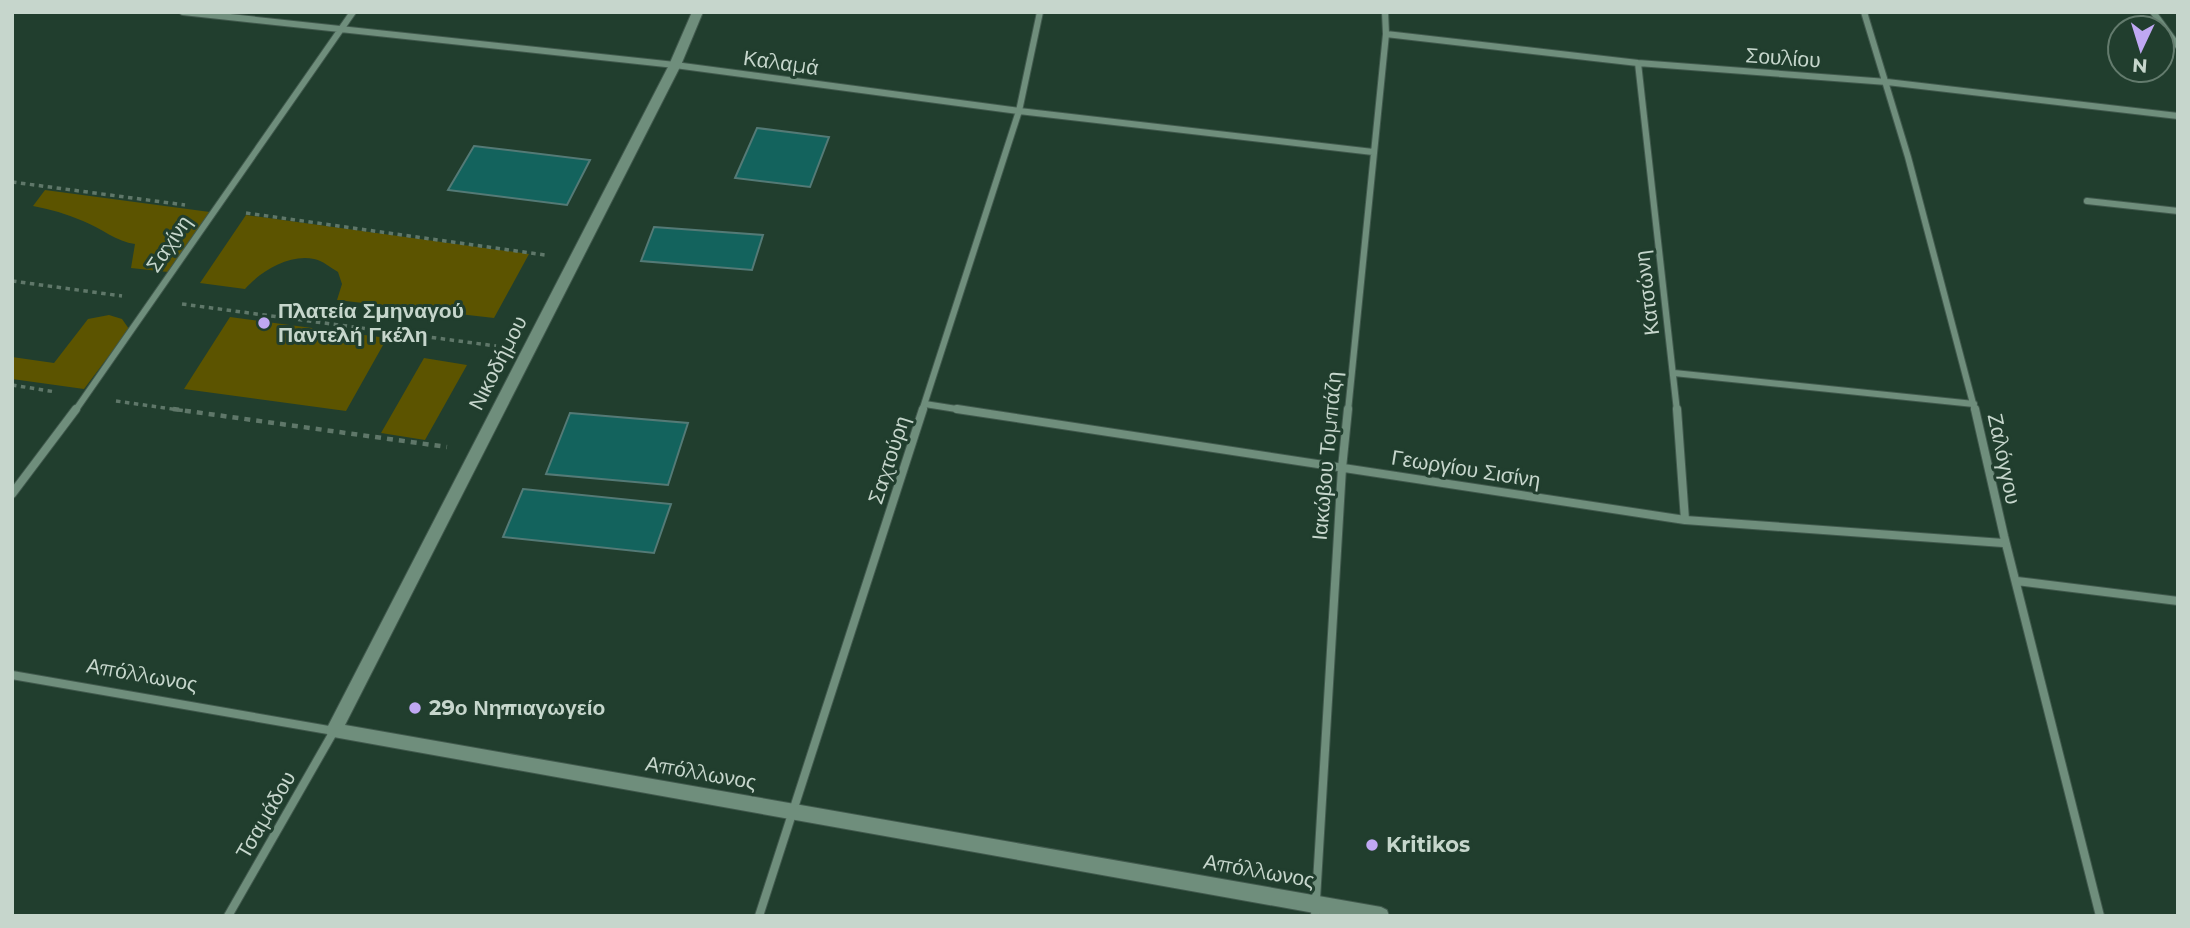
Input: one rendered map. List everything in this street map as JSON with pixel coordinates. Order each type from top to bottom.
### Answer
[{"type":"street","name":"Καλαμά","points":[[183,12],[675,65],[1019,111],[1373,152]]},
{"type":"street","name":"Σαχίνη","points":[[12,494],[84,399],[353,12]]},
{"type":"street","name":"Νικοδήμου","points":[[334,731],[675,65],[698,12]]},
{"type":"street","name":"Σαχτούρη","points":[[760,916],[1019,111],[1040,12]]},
{"type":"street","name":"Ιακώβου Τομπάζη","points":[[1315,910],[1342,468],[1386,34],[1385,12]]},
{"type":"street","name":"Ζαλόγγου","points":[[1864,12],[1887,82],[1974,404],[2003,543],[2017,581],[2100,916]]},
{"type":"street","points":[[2153,12],[2178,46]]},
{"type":"street","name":"Σουλίου","points":[[1386,34],[1638,63],[1887,82],[2178,116]]},
{"type":"street","name":"Κατσώνη","points":[[1638,63],[1674,373],[1685,520]]},
{"type":"street","points":[[2087,201],[2178,211]]},
{"type":"street","points":[[1674,373],[1974,404]]},
{"type":"street","name":"Γεωργίου Σισίνη","points":[[925,404],[1685,520],[1807,532],[1853,530],[2003,543]]},
{"type":"street","points":[[2017,581],[2178,601]]},
{"type":"street","name":"Απόλλωνος","points":[[12,675],[794,813],[1315,910],[1381,916]]},
{"type":"street","name":"Τσαμάδου","points":[[228,916],[334,731]]},
{"type":"path","points":[[12,182],[575,259]]},
{"type":"path","points":[[12,281],[528,350]]},
{"type":"path","points":[[12,385],[84,399],[476,452]]},
{"type":"shaded area","points":[[45,190],[210,212],[168,272],[131,268],[135,244],[122,241],[71,216],[33,206]]},
{"type":"shaded area","points":[[246,215],[529,254],[494,318],[337,300],[342,284],[338,272],[314,259],[295,259],[276,265],[245,289],[200,283]]},
{"type":"shaded area","points":[[109,315],[122,319],[129,329],[84,389],[12,379],[12,357],[54,363],[88,319]]},
{"type":"shaded area","points":[[230,317],[387,338],[346,411],[184,389]]},
{"type":"shaded area","points":[[424,358],[467,365],[425,440],[381,433]]},
{"type":"building","points":[[757,128],[829,137],[810,187],[735,178]]},
{"type":"building","points":[[474,146],[590,160],[567,205],[448,190]]},
{"type":"building","points":[[654,227],[763,235],[752,270],[641,261]]},
{"type":"building","points":[[570,413],[688,423],[668,485],[546,474]]},
{"type":"building","points":[[523,489],[671,504],[654,553],[503,537]]},
{"type":"place","name":"Πλατεία Σμηναγού Παντελή Γκέλη","points":[[264,323]]},
{"type":"place","name":"29ο Νηπιαγωγείο","points":[[415,708]]},
{"type":"place","name":"Kritikos","points":[[1372,845]]}]
